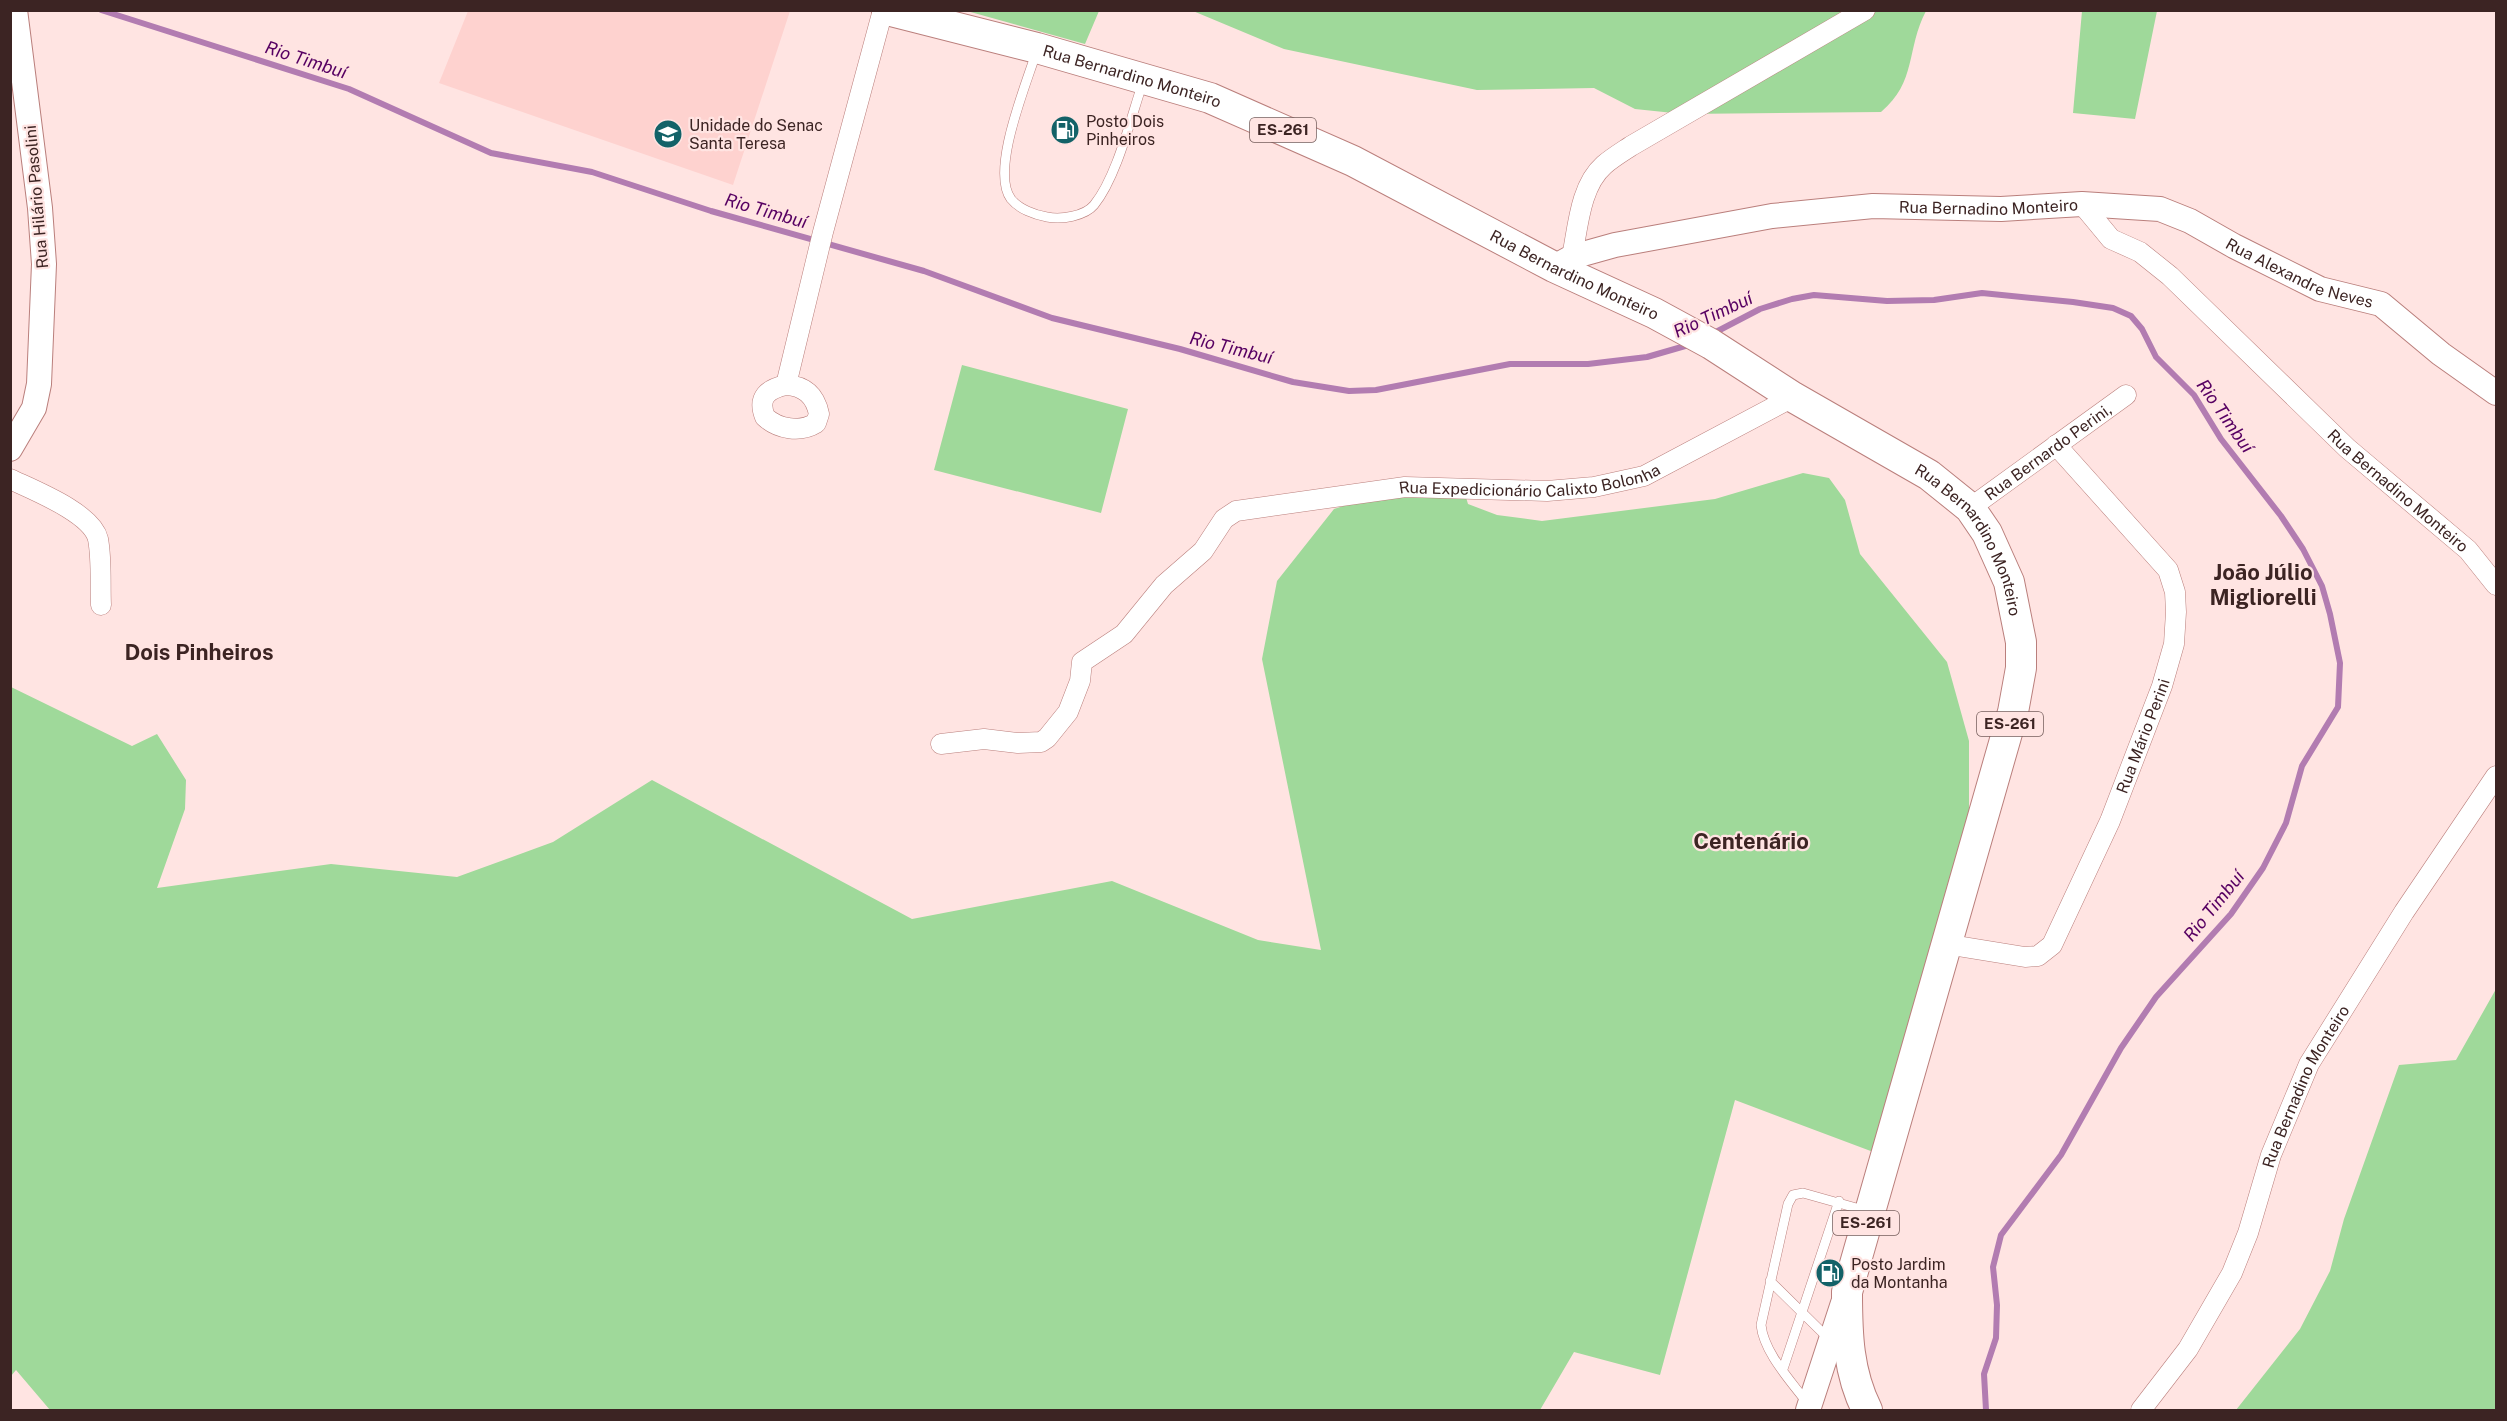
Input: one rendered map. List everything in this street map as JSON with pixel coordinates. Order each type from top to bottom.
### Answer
[{"type":"main road","name":"Rua Bernardino Monteiro","points":[[885,10],[1037,48],[1210,98],[1353,161],[1563,262],[1711,344],[1793,397],[1929,475],[1970,508],[1987,533],[2009,582],[2018,613],[2020,668],[2013,712],[1944,944]]},
{"type":"main road","name":"ES-261","points":[[1867,1410],[1852,1371],[1847,1339],[1847,1292],[1944,944]]},
{"type":"street","points":[[786,385],[823,232],[885,10]]},
{"type":"street","points":[[1563,262],[1590,181],[1603,166],[1631,146],[1865,10]]},
{"type":"street","name":"Rua Hilário Pasolini","points":[[10,449],[34,408],[39,384],[44,264],[40,208],[14,12]]},
{"type":"street","name":"Rua Bernadino Monteiro","points":[[1563,262],[1615,245],[1772,216],[1873,206],[2001,209],[2082,204],[2111,239],[2140,252],[2193,298],[2348,448],[2468,550],[2496,585]]},
{"type":"street","name":"Rua Alexandre Neves","points":[[2082,204],[2160,209],[2190,221],[2320,289],[2381,304],[2441,354],[2496,393]]},
{"type":"street","name":"Rua Bernardo Perini,","points":[[1970,508],[2126,395]]},
{"type":"street","name":"Rua Expedicionário Calixto Bolonha","points":[[941,744],[984,739],[1028,743],[1047,738],[1068,712],[1080,681],[1081,665],[1085,658],[1124,634],[1164,585],[1203,551],[1224,519],[1236,511],[1405,487],[1547,491],[1594,487],[1644,476],[1793,397]]},
{"type":"street","name":"Rua Mário Perini","points":[[1944,944],[2025,957],[2038,956],[2052,945],[2110,821],[2162,686],[2174,644],[2175,592],[2168,570],[2056,445]]},
{"type":"street","points":[[10,478],[77,514],[94,531],[99,558],[101,605]]},
{"type":"street","name":"Rua Bernadino Monteiro","points":[[2141,1410],[2188,1349],[2232,1273],[2248,1233],[2275,1145],[2309,1064],[2404,912],[2496,776]]},
{"type":"street","points":[[1808,1408],[1847,1292]]},
{"type":"lane","points":[[1037,48],[1005,159],[1004,179],[1011,199],[1026,211],[1048,218],[1071,217],[1092,208],[1105,190],[1144,79]]},
{"type":"lane","points":[[1808,1408],[1762,1337],[1761,1325],[1788,1204],[1793,1195],[1803,1193],[1839,1201],[1869,1212]]},
{"type":"lane","points":[[1783,1369],[1839,1201]]},
{"type":"lane","points":[[1770,1281],[1830,1341]]},
{"type":"shaded area","name":"Unidade do Senac Santa Teresa","points":[[468,10],[790,11],[733,185],[439,83]]},
{"type":"green space","points":[[967,11],[1099,11],[1085,44]]},
{"type":"green space","points":[[1193,11],[1926,11],[1906,77],[1892,101],[1881,112],[1683,114],[1635,109],[1594,88],[1477,90],[1284,49]]},
{"type":"green space","points":[[2082,11],[2157,11],[2135,119],[2073,113]]},
{"type":"green space","points":[[962,365],[1128,409],[1101,513],[934,470]]},
{"type":"green space","points":[[1803,473],[1829,478],[1845,500],[1860,554],[1947,662],[1969,741],[1969,847],[1876,1153],[1735,1100],[1660,1375],[1574,1352],[1540,1410],[50,1410],[16,1370],[11,1376],[11,687],[132,746],[157,734],[186,780],[185,809],[157,888],[331,864],[457,877],[553,842],[652,780],[912,919],[1112,881],[1258,940],[1321,950],[1262,659],[1277,581],[1334,509],[1392,490],[1462,484],[1468,504],[1497,515],[1542,521],[1715,499]]},
{"type":"green space","points":[[2496,989],[2496,1410],[2236,1410],[2300,1329],[2330,1271],[2344,1219],[2399,1065],[2456,1060]]},
{"type":"waterway","name":"Rio Timbuí","points":[[101,10],[349,89],[491,153],[592,172],[711,211],[924,271],[1052,318],[1180,349],[1293,382],[1349,391],[1376,390],[1510,364],[1588,364],[1647,357],[1692,344]]},
{"type":"waterway","name":"Rio Timbuí","points":[[1712,334],[1760,309],[1814,295],[1887,301],[1934,300],[1982,293],[2113,308],[2131,316],[2142,329],[2156,357],[2194,395],[2221,439],[2281,516],[2303,549],[2322,586],[2330,614],[2340,663],[2338,707],[2302,766],[2286,823],[2263,868],[2231,914],[2156,997],[2121,1048],[2061,1155],[2001,1235],[1993,1267],[1997,1305],[1996,1338],[1984,1374],[1986,1410]]},
{"type":"place","name":"Posto Dois Pinheiros","points":[[1065,130]]},
{"type":"place","name":"Unidade do Senac Santa Teresa","points":[[668,134]]},
{"type":"place","name":"Posto Jardim da Montanha","points":[[1830,1273]]},
{"type":"district","name":"João Júlio Migliorelli","points":[[2263,584]]},
{"type":"district","name":"Dois Pinheiros","points":[[199,652]]},
{"type":"district","name":"Centenário","points":[[1751,841]]}]
